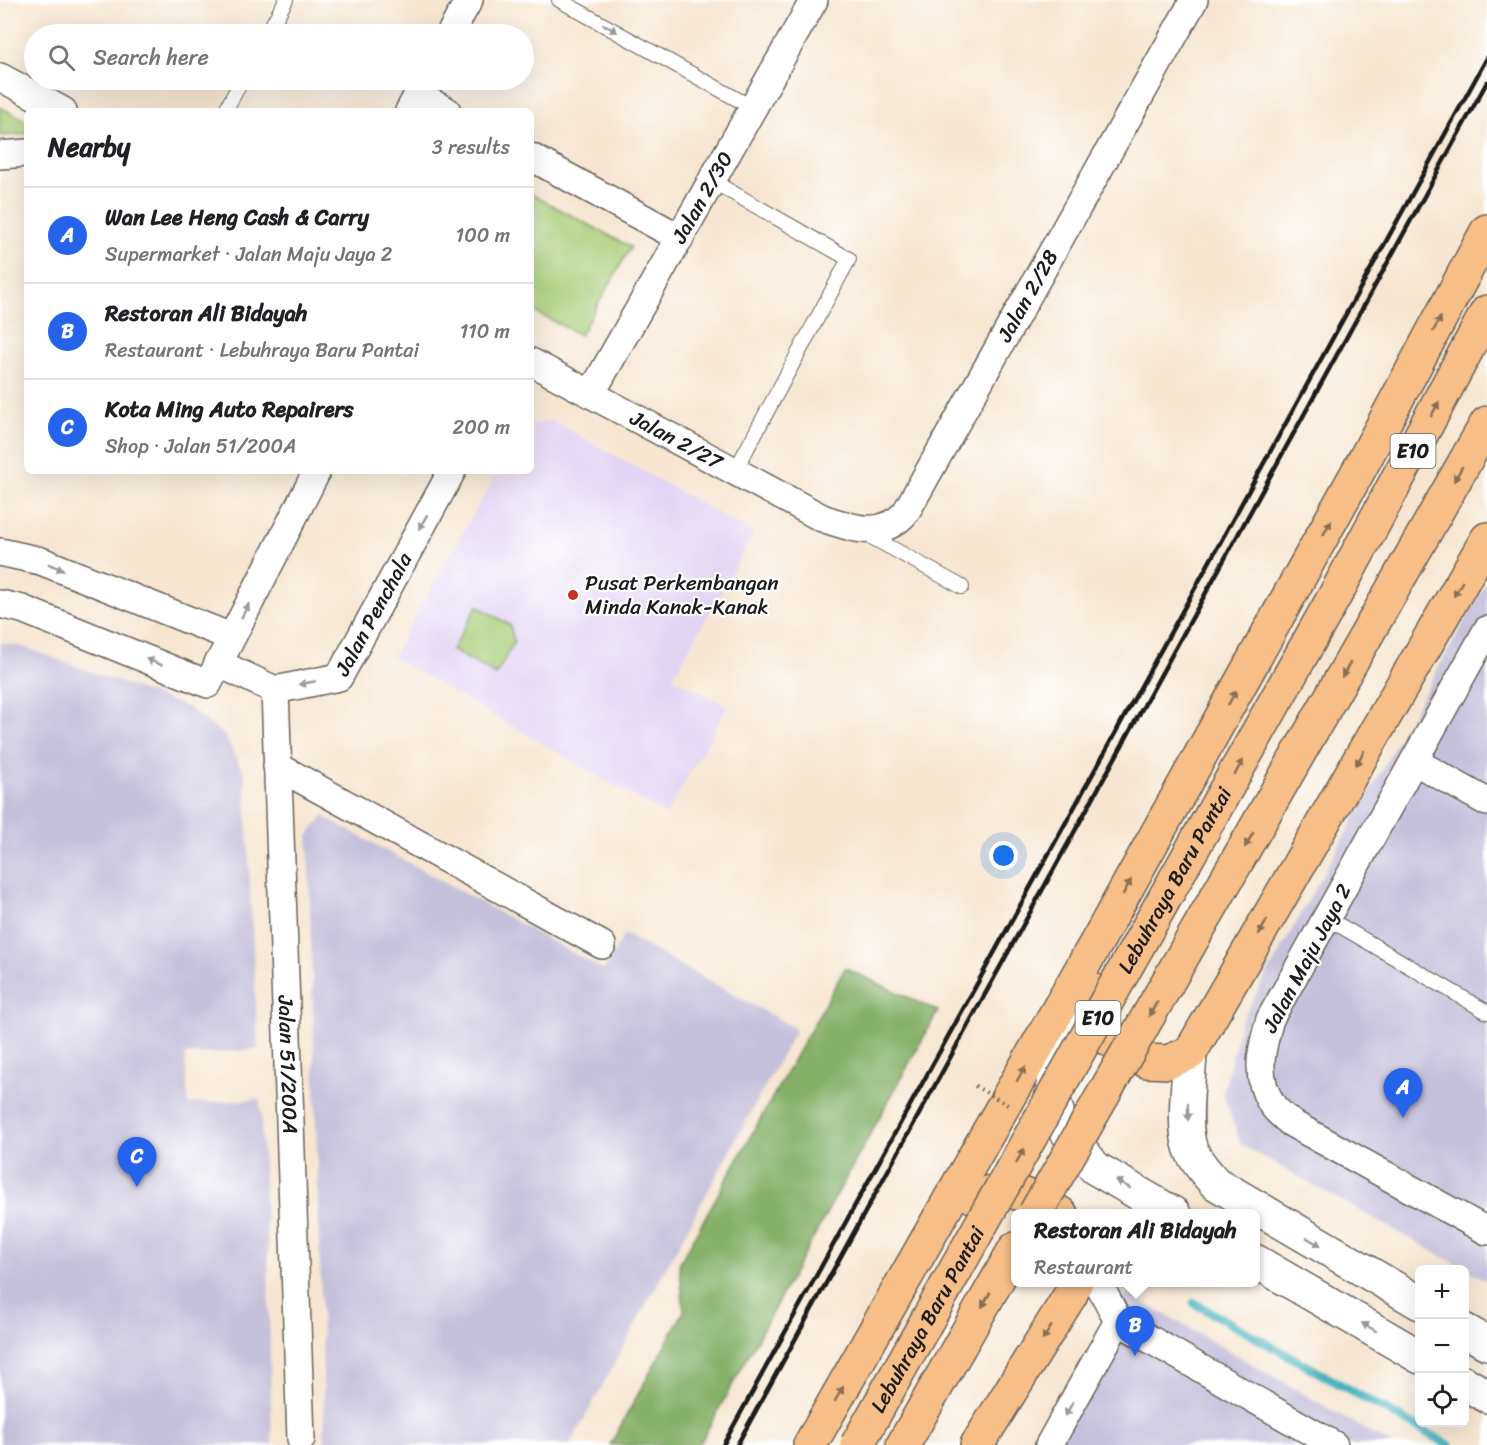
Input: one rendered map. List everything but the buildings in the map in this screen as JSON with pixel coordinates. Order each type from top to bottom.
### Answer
[{"type":"highway","points":[[810,1445],[1099,938],[1360,468],[1487,231]]},
{"type":"highway","name":"Lebuhraya Baru Pantai","points":[[857,1445],[1338,590],[1487,312]]},
{"type":"highway","name":"Lebuhraya Baru Pantai","points":[[1038,1209],[1487,423]]},
{"type":"highway","points":[[1099,938],[1095,992],[1099,1015],[1110,1040],[1146,1061],[1168,1062],[1190,1053],[1487,539]]},
{"type":"highway","points":[[930,1234],[963,1201],[990,1190],[1016,1192],[1039,1200],[1053,1209]]},
{"type":"highway","name":"Lebuhraya Baru Pantai","points":[[903,1445],[1011,1256]]},
{"type":"highway","points":[[978,1445],[1074,1287]]},
{"type":"street","points":[[456,24],[469,0]]},
{"type":"street","name":"Jalan 2/30","points":[[591,394],[814,0]]},
{"type":"street","name":"Jalan 2/28","points":[[822,518],[859,530],[888,527],[906,512],[1194,0]]},
{"type":"street","points":[[0,77],[24,90]]},
{"type":"street","points":[[24,90],[57,108]]},
{"type":"street","points":[[417,95],[441,108]]},
{"type":"street","points":[[0,155],[24,153]]},
{"type":"street","points":[[534,159],[680,238]]},
{"type":"street","name":"Jalan 2/27","points":[[534,364],[822,518]]},
{"type":"street","points":[[213,673],[315,474]]},
{"type":"street","name":"Jalan Penchala","points":[[274,690],[339,677],[450,474]]},
{"type":"street","points":[[0,552],[41,561],[231,637]]},
{"type":"street","points":[[0,604],[22,609],[213,673],[274,690]]},
{"type":"street","name":"Jalan Maju Jaya 2","points":[[1487,630],[1270,1019],[1261,1051],[1261,1078],[1271,1103],[1291,1123],[1487,1232]]},
{"type":"street","name":"Jalan 51/200A","points":[[274,690],[301,1439]]},
{"type":"street","points":[[1414,761],[1487,802]]},
{"type":"street","points":[[277,766],[602,945]]},
{"type":"street","points":[[1099,938],[1069,1015],[1052,1092],[1060,1123],[1095,1168],[1165,1209]]},
{"type":"street","points":[[1190,1053],[1187,1109],[1189,1144],[1200,1165],[1215,1183],[1259,1209]]},
{"type":"street","points":[[1260,1209],[1415,1301]]},
{"type":"street","points":[[1260,1264],[1415,1355]]},
{"type":"street","points":[[1101,1287],[1118,1321],[1334,1445]]},
{"type":"street","points":[[1054,1443],[1118,1321]]},
{"type":"street","points":[[1469,1333],[1487,1343]]},
{"type":"street","points":[[1469,1386],[1487,1396]]},
{"type":"lane","points":[[273,24],[286,0]]},
{"type":"lane","points":[[559,0],[753,108]]},
{"type":"lane","points":[[227,108],[237,90]]},
{"type":"lane","points":[[712,181],[849,259],[735,471]]},
{"type":"lane","points":[[859,530],[962,587]]},
{"type":"lane","points":[[1327,918],[1487,1012]]},
{"type":"shaded area","name":"Pusat Perkembangan Minda Kanak-Kanak","points":[[551,420],[754,533],[673,678],[728,706],[666,815],[392,657],[496,474],[534,474],[534,424]]},
{"type":"shaded area","points":[[1487,581],[1487,1281],[1469,1271],[1469,1265],[1458,1265],[1241,1145],[1223,1094],[1240,1023]]},
{"type":"shaded area","points":[[0,643],[21,646],[189,708],[224,735],[245,775],[258,1049],[185,1055],[188,1104],[260,1099],[268,1256],[272,1445],[0,1445]]},
{"type":"shaded area","points":[[323,816],[604,970],[624,934],[796,1029],[570,1445],[325,1445],[308,836]]},
{"type":"shaded area","points":[[1127,1293],[1393,1445],[1034,1445]]},
{"type":"green space","points":[[0,107],[24,119],[24,134],[0,136]]},
{"type":"green space","points":[[534,196],[631,247],[580,335],[534,312]]},
{"type":"green space","points":[[477,606],[510,625],[514,642],[496,675],[452,650]]},
{"type":"green space","points":[[845,968],[938,1011],[699,1445],[610,1445],[684,1311],[679,1264]]},
{"type":"waterway","points":[[1194,1303],[1449,1445]]},
{"type":"railway","points":[[723,1445],[1487,58]]},
{"type":"railway","points":[[737,1445],[1487,82]]},
{"type":"place","name":"Pusat Perkembangan Minda Kanak-Kanak","points":[[573,595]]},
{"type":"place","name":"Wan Lee Heng Cash & Carry","points":[[1403,1118]]},
{"type":"place","name":"Kota Ming Auto Repairers","points":[[137,1187]]},
{"type":"place","name":"Restoran Ali Bidayah","points":[[1135,1356]]}]
